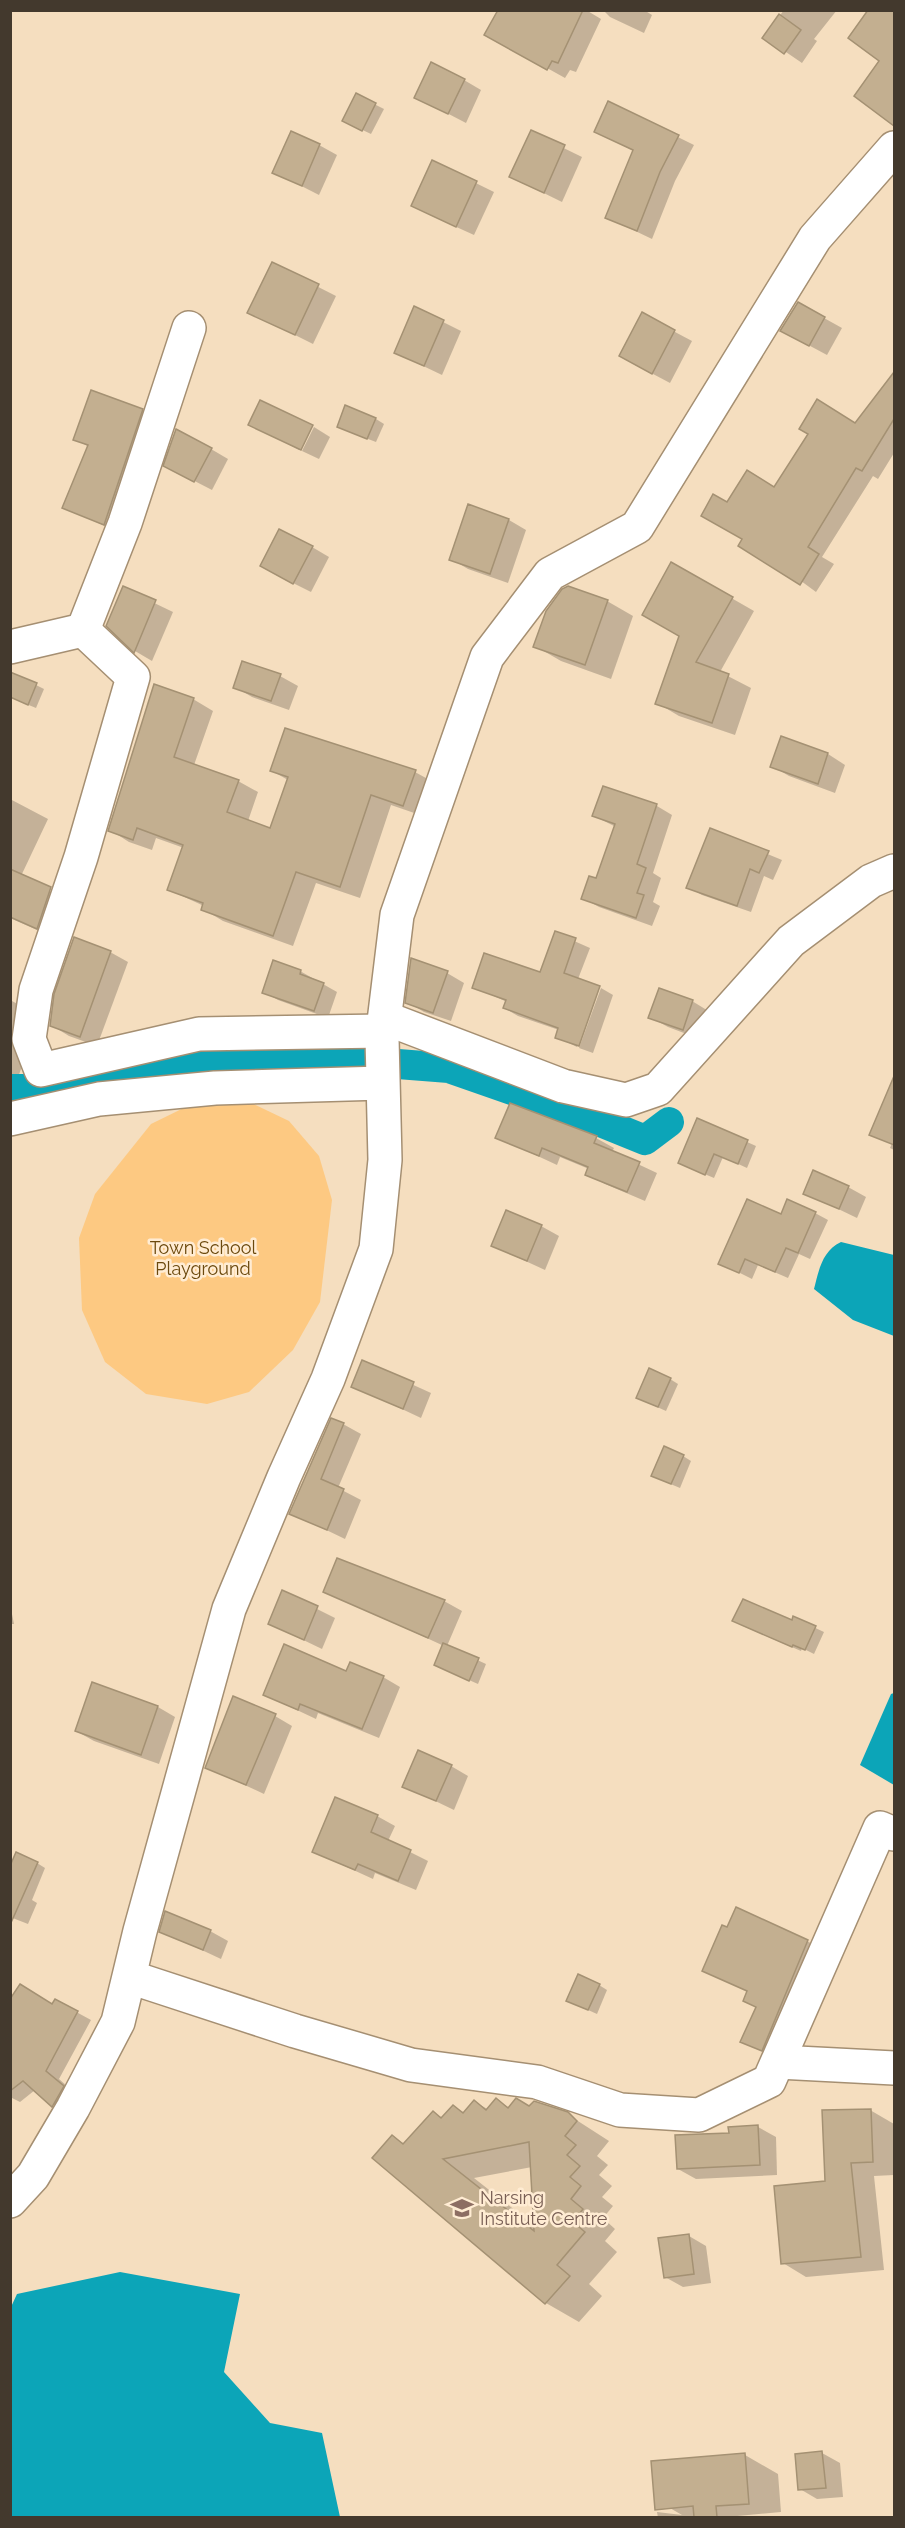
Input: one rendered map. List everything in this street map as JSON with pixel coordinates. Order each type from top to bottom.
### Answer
[{"type":"street","points":[[10,2200],[33,2176],[118,2022],[229,1608],[328,1379],[376,1249],[385,1160],[382,1088],[383,1029],[397,915],[487,657],[550,574],[637,527],[815,238],[894,148]]},
{"type":"street","points":[[83,630],[125,523],[189,328]]},
{"type":"street","points":[[83,630],[133,677],[81,857],[36,990],[29,1039],[41,1070],[199,1034],[383,1029],[563,1086],[626,1100],[658,1089],[791,941],[871,881],[894,871]]},
{"type":"street","points":[[10,647],[83,630]]},
{"type":"street","points":[[10,1119],[99,1099],[204,1089],[382,1088]]},
{"type":"street","points":[[130,1977],[295,2031],[411,2065],[537,2082],[620,2110],[699,2115],[769,2081],[880,1827],[894,1834]]},
{"type":"street","points":[[778,2062],[894,2068]]},
{"type":"green space","name":"Town School Playground","points":[[241,1098],[289,1121],[319,1156],[332,1200],[320,1302],[293,1350],[249,1392],[207,1404],[146,1394],[105,1362],[82,1310],[79,1238],[95,1194],[151,1124],[200,1100]]},
{"type":"water","points":[[841,1242],[894,1255],[894,1336],[853,1320],[814,1289],[825,1256],[829,1250]]},
{"type":"water","points":[[894,1693],[894,1785],[860,1765],[891,1694]]},
{"type":"water","points":[[120,2272],[240,2294],[224,2372],[270,2423],[322,2433],[340,2517],[11,2517],[11,2307],[17,2294]]},
{"type":"building","points":[[498,10],[583,10],[558,63],[552,61],[547,70],[484,35]]},
{"type":"building","points":[[868,10],[894,10],[894,126],[854,96],[879,61],[848,38]]},
{"type":"building","points":[[779,14],[801,30],[784,54],[762,38]]},
{"type":"building","points":[[431,62],[465,79],[448,114],[414,98]]},
{"type":"building","points":[[356,93],[376,103],[362,131],[342,121]]},
{"type":"building","points":[[608,101],[679,135],[660,172],[637,231],[605,218],[633,150],[594,132]]},
{"type":"building","points":[[531,130],[565,145],[544,193],[509,177]]},
{"type":"building","points":[[291,131],[320,144],[302,186],[272,173]]},
{"type":"building","points":[[432,160],[477,181],[456,227],[411,206]]},
{"type":"building","points":[[272,262],[319,284],[295,335],[247,313]]},
{"type":"building","points":[[798,302],[825,317],[809,346],[780,331]]},
{"type":"building","points":[[414,306],[444,320],[424,366],[394,353]]},
{"type":"building","points":[[642,312],[675,330],[652,374],[619,356]]},
{"type":"building","points":[[894,372],[894,419],[862,471],[856,468],[808,547],[819,554],[800,585],[738,546],[742,539],[701,516],[713,494],[727,502],[747,470],[774,487],[808,434],[799,429],[817,399],[855,423]]},
{"type":"building","points":[[91,390],[143,409],[104,525],[62,508],[88,445],[73,440]]},
{"type":"building","points":[[260,400],[313,425],[301,450],[248,425]]},
{"type":"building","points":[[345,405],[376,418],[367,439],[337,427]]},
{"type":"building","points":[[176,429],[212,448],[194,482],[163,466]]},
{"type":"building","points":[[468,504],[509,519],[490,574],[449,560]]},
{"type":"building","points":[[279,529],[313,546],[293,584],[260,566]]},
{"type":"building","points":[[671,562],[733,597],[696,662],[729,674],[712,723],[655,704],[679,636],[642,615]]},
{"type":"building","points":[[123,586],[156,600],[134,653],[106,626]]},
{"type":"building","points":[[568,586],[608,600],[585,665],[533,647],[546,611],[562,589]]},
{"type":"building","points":[[242,661],[281,674],[271,701],[233,688]]},
{"type":"building","points":[[10,672],[37,683],[28,705],[10,697]]},
{"type":"building","points":[[154,684],[194,698],[174,757],[239,780],[227,812],[270,828],[288,777],[270,771],[285,728],[416,770],[403,806],[371,795],[340,887],[296,872],[273,936],[201,910],[203,903],[167,890],[183,845],[137,828],[133,840],[108,831]]},
{"type":"building","points":[[781,736],[828,753],[818,784],[770,767]]},
{"type":"building","points":[[603,786],[657,804],[637,864],[646,868],[637,893],[644,895],[636,918],[581,899],[589,876],[596,878],[615,824],[592,816]]},
{"type":"building","points":[[710,828],[769,851],[759,873],[750,869],[737,906],[686,888]]},
{"type":"building","points":[[10,869],[51,887],[37,929],[10,917]]},
{"type":"building","points":[[555,931],[576,938],[564,973],[600,986],[579,1046],[555,1038],[558,1028],[503,1008],[506,1000],[472,988],[484,953],[540,972]]},
{"type":"building","points":[[74,937],[111,951],[80,1037],[50,1026],[54,994]]},
{"type":"building","points":[[411,958],[448,971],[433,1013],[405,1003]]},
{"type":"building","points":[[273,960],[301,970],[300,974],[324,983],[314,1011],[262,993]]},
{"type":"building","points":[[659,988],[693,1000],[683,1030],[648,1018]]},
{"type":"building","points":[[894,1076],[894,1145],[869,1135]]},
{"type":"building","points":[[510,1103],[597,1136],[594,1143],[640,1162],[627,1192],[585,1175],[588,1167],[542,1148],[539,1156],[495,1138]]},
{"type":"building","points":[[697,1118],[748,1140],[738,1164],[714,1154],[705,1175],[678,1163]]},
{"type":"building","points":[[813,1170],[849,1186],[839,1209],[803,1194]]},
{"type":"building","points":[[747,1199],[781,1214],[787,1199],[816,1212],[798,1253],[786,1248],[775,1272],[745,1259],[739,1273],[718,1264]]},
{"type":"building","points":[[506,1210],[542,1225],[527,1261],[491,1246]]},
{"type":"building","points":[[362,1360],[414,1382],[403,1409],[351,1387]]},
{"type":"building","points":[[649,1368],[671,1378],[658,1407],[636,1398]]},
{"type":"building","points":[[331,1418],[344,1423],[321,1479],[344,1489],[327,1530],[289,1514]]},
{"type":"building","points":[[664,1446],[684,1455],[671,1484],[651,1476]]},
{"type":"building","points":[[337,1558],[445,1600],[428,1638],[323,1592]]},
{"type":"building","points":[[282,1590],[318,1606],[304,1640],[268,1624]]},
{"type":"building","points":[[743,1599],[792,1620],[793,1616],[816,1626],[805,1650],[793,1645],[792,1647],[732,1621]]},
{"type":"building","points":[[443,1643],[479,1658],[469,1681],[434,1665]]},
{"type":"building","points":[[284,1644],[346,1671],[350,1662],[384,1676],[362,1729],[300,1704],[298,1710],[263,1695]]},
{"type":"building","points":[[92,1682],[158,1706],[141,1755],[75,1731]]},
{"type":"building","points":[[233,1696],[276,1714],[246,1785],[205,1768]]},
{"type":"building","points":[[418,1750],[452,1765],[436,1801],[402,1787]]},
{"type":"building","points":[[335,1797],[378,1815],[371,1832],[411,1850],[398,1881],[358,1864],[355,1870],[312,1852]]},
{"type":"building","points":[[16,1852],[38,1862],[10,1925],[10,1866]]},
{"type":"building","points":[[736,1907],[808,1940],[762,2051],[740,2042],[756,2007],[743,2001],[747,1991],[702,1971],[722,1925],[727,1927]]},
{"type":"building","points":[[165,1911],[211,1930],[203,1950],[159,1932]]},
{"type":"building","points":[[578,1974],[600,1984],[588,2010],[566,2001]]},
{"type":"building","points":[[20,1984],[52,2004],[55,1999],[78,2011],[46,2071],[64,2086],[52,2107],[23,2081],[10,2091],[10,1999]]},
{"type":"building","points":[[496,2098],[508,2108],[516,2098],[529,2106],[534,2101],[568,2112],[577,2121],[565,2136],[576,2145],[567,2155],[580,2166],[570,2177],[581,2186],[571,2199],[583,2209],[573,2222],[585,2232],[557,2265],[570,2276],[545,2304],[372,2158],[392,2135],[403,2144],[433,2111],[441,2118],[453,2105],[463,2113],[474,2100],[486,2110]],"holes":[[[529,2142],[534,2231],[443,2159]]]},
{"type":"building","points":[[871,2109],[873,2162],[851,2163],[861,2257],[781,2264],[774,2186],[825,2181],[822,2110]]},
{"type":"building","points":[[758,2125],[760,2165],[677,2169],[675,2135],[729,2133],[728,2127]]},
{"type":"building","points":[[689,2234],[694,2274],[664,2278],[658,2238]]},
{"type":"building","points":[[822,2451],[826,2488],[798,2490],[795,2454]]},
{"type":"building","points":[[745,2453],[749,2504],[716,2506],[717,2517],[694,2517],[693,2506],[655,2510],[651,2461]]},
{"type":"waterway","points":[[10,1089],[28,1089],[150,1066],[334,1059],[449,1068],[581,1114],[645,1140],[669,1122]]},
{"type":"place","name":"Narsing Institute Centre","points":[[462,2208]]}]
